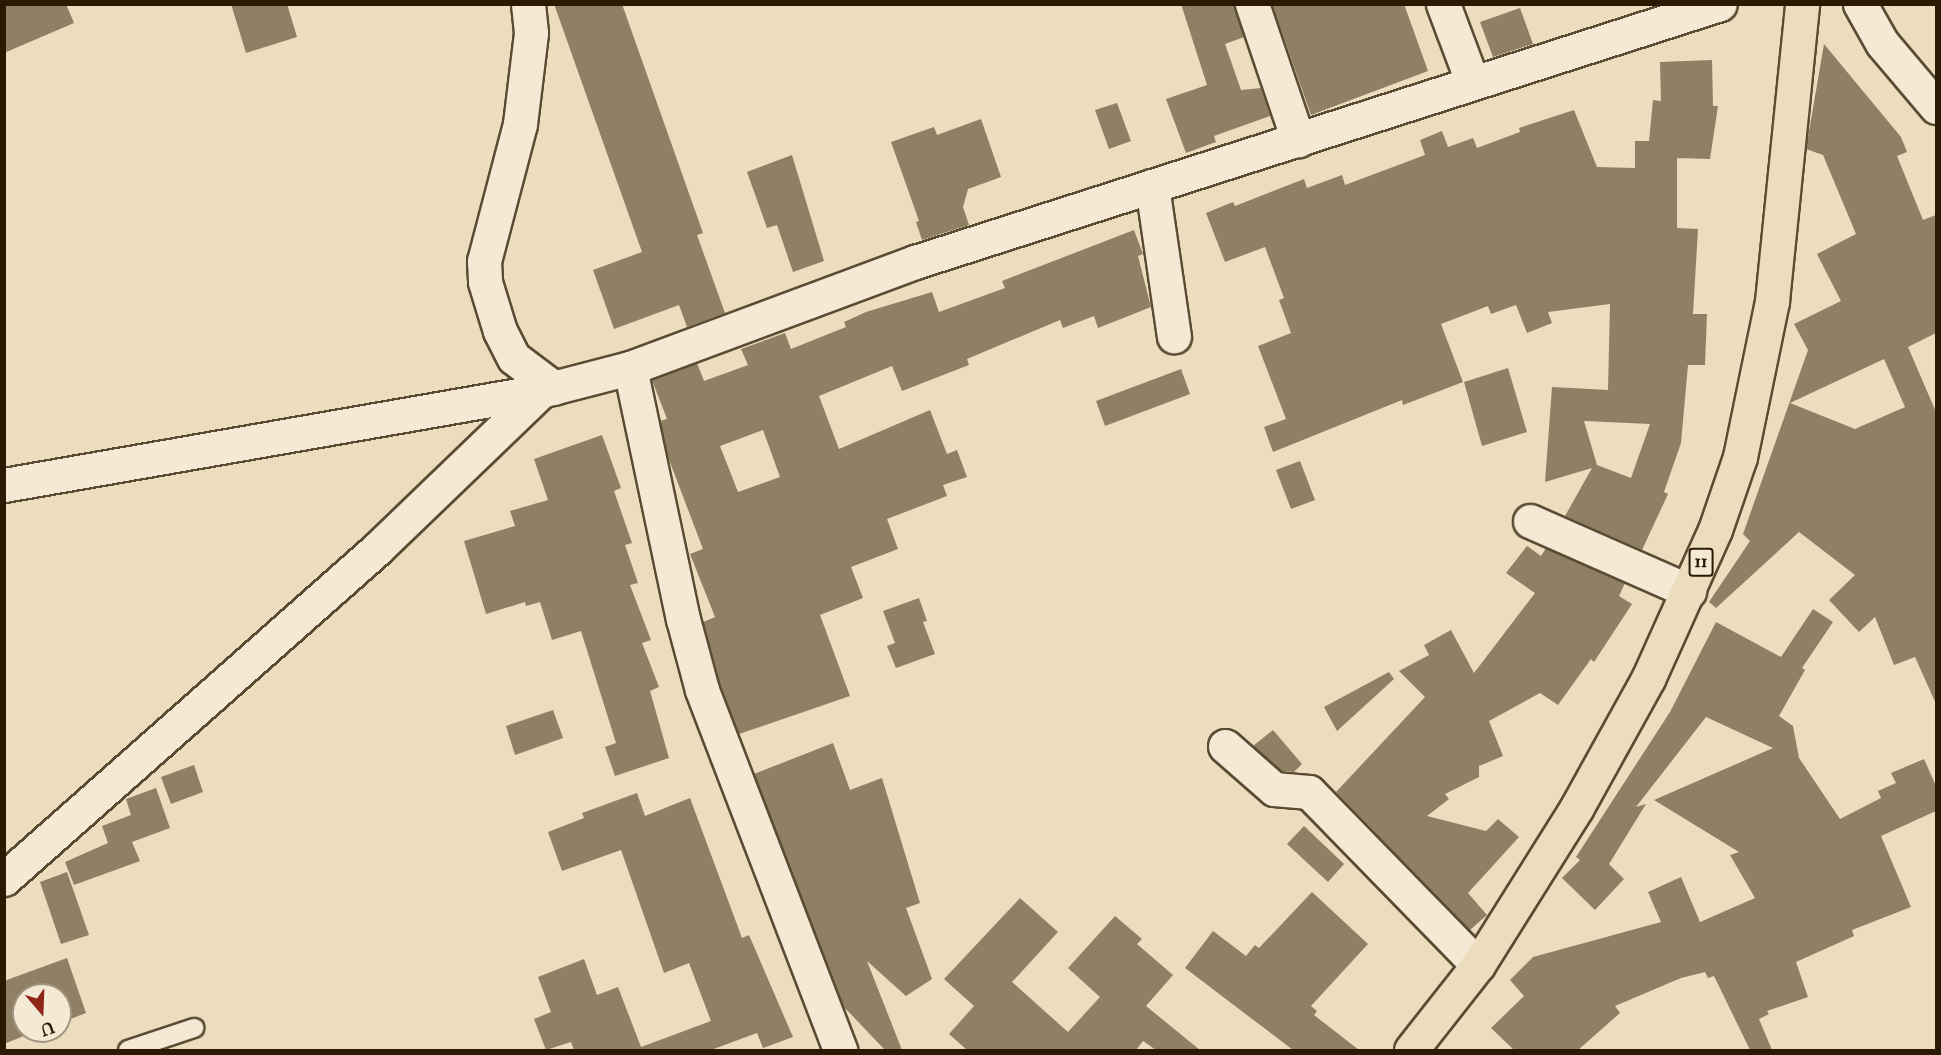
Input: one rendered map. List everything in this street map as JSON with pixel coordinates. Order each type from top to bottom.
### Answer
[{"type":"highway","name":"11","points":[[1411,1050],[1478,965],[1577,807],[1648,680],[1689,591],[1740,457],[1757,383],[1785,201],[1802,4]]},
{"type":"street","points":[[528,4],[531,33],[519,124],[484,261],[485,282],[500,331],[514,358],[547,390]]},
{"type":"street","points":[[1252,4],[1298,140]]},
{"type":"street","points":[[1443,4],[1472,81]]},
{"type":"street","points":[[4,485],[547,390],[630,368],[915,262],[1298,140],[1472,81],[1720,4]]},
{"type":"street","points":[[1860,4],[1882,43],[1936,107]]},
{"type":"street","points":[[1152,186],[1174,336]]},
{"type":"street","points":[[630,368],[683,619],[702,690],[840,1050]]},
{"type":"street","points":[[4,879],[378,548],[547,390]]},
{"type":"street","points":[[1530,521],[1689,591]]},
{"type":"street","points":[[1225,746],[1274,789],[1309,792],[1478,965]]},
{"type":"lane","points":[[128,1050],[194,1028]]},
{"type":"building","points":[[4,4],[66,4],[74,23],[4,53]]},
{"type":"building","points":[[231,4],[287,4],[297,37],[246,53]]},
{"type":"building","points":[[554,4],[622,4],[703,233],[697,235],[725,313],[687,327],[679,305],[614,329],[593,270],[642,252]]},
{"type":"building","points":[[1181,4],[1234,4],[1244,37],[1225,44],[1241,90],[1261,88],[1270,116],[1214,136],[1216,142],[1186,153],[1166,99],[1207,85]]},
{"type":"building","points":[[1272,4],[1404,4],[1428,71],[1311,115]]},
{"type":"building","points":[[1520,8],[1533,44],[1493,57],[1480,22]]},
{"type":"building","points":[[1824,44],[1901,137],[1907,152],[1897,156],[1923,220],[1936,215],[1936,333],[1908,347],[1936,412],[1936,704],[1915,657],[1894,665],[1875,617],[1859,632],[1829,600],[1855,575],[1799,532],[1716,608],[1709,602],[1750,541],[1743,534],[1808,350],[1794,324],[1841,301],[1817,254],[1856,234],[1823,155],[1806,149]],"holes":[[[1884,359],[1905,407],[1855,429],[1790,403]]]},
{"type":"building","points":[[1712,60],[1713,106],[1718,106],[1710,159],[1677,158],[1677,228],[1698,229],[1693,314],[1707,314],[1705,365],[1688,365],[1681,443],[1664,492],[1668,494],[1642,550],[1565,516],[1592,468],[1545,482],[1552,387],[1608,390],[1610,304],[1548,312],[1552,323],[1527,333],[1516,305],[1491,314],[1488,306],[1441,324],[1463,382],[1403,405],[1402,400],[1273,452],[1264,427],[1286,419],[1258,346],[1291,333],[1279,300],[1284,298],[1265,247],[1225,262],[1206,213],[1233,202],[1235,206],[1304,179],[1307,188],[1342,175],[1345,185],[1425,155],[1420,140],[1442,131],[1448,147],[1473,138],[1477,148],[1520,132],[1519,128],[1574,110],[1597,167],[1635,168],[1635,141],[1649,141],[1653,100],[1661,101],[1660,62]],"holes":[[[1584,421],[1650,424],[1631,478],[1597,465]]]},
{"type":"building","points":[[1117,103],[1131,141],[1109,149],[1095,110]]},
{"type":"building","points":[[981,119],[1001,177],[968,189],[963,207],[969,225],[922,240],[916,222],[919,221],[891,142],[934,127],[937,135]]},
{"type":"building","points":[[792,155],[824,261],[793,272],[777,225],[767,228],[747,172]]},
{"type":"building","points":[[1134,230],[1143,254],[1138,256],[1151,307],[1098,328],[1094,316],[1063,328],[1060,320],[967,359],[969,365],[902,391],[892,366],[819,396],[839,449],[930,410],[947,454],[957,450],[967,477],[943,485],[947,496],[887,519],[898,549],[851,567],[863,598],[820,615],[850,696],[739,734],[720,684],[703,622],[715,617],[690,554],[703,549],[668,457],[660,421],[667,419],[652,380],[697,363],[704,381],[748,365],[741,349],[785,333],[791,349],[846,327],[844,322],[866,312],[932,292],[939,312],[1005,288],[1002,281]],"holes":[[[763,430],[780,477],[738,492],[720,446]]]},
{"type":"building","points":[[1508,368],[1527,432],[1482,446],[1464,382]]},
{"type":"building","points":[[1181,369],[1190,394],[1105,426],[1096,401]]},
{"type":"building","points":[[602,435],[621,488],[614,491],[632,543],[625,545],[638,583],[630,585],[651,640],[642,643],[659,687],[650,691],[669,758],[615,776],[605,747],[616,743],[581,631],[552,640],[540,602],[526,606],[525,602],[486,614],[464,541],[515,526],[510,511],[548,500],[534,459]]},
{"type":"building","points":[[1300,461],[1315,500],[1291,509],[1276,470]]},
{"type":"building","points":[[1527,546],[1541,556],[1546,548],[1625,583],[1619,596],[1632,604],[1594,662],[1591,659],[1558,705],[1540,693],[1489,721],[1503,756],[1479,766],[1479,777],[1445,794],[1449,799],[1427,816],[1486,831],[1498,819],[1519,837],[1468,893],[1487,915],[1470,930],[1336,792],[1425,697],[1399,671],[1429,655],[1424,645],[1451,630],[1474,673],[1535,593],[1506,573]]},
{"type":"building","points":[[919,598],[927,621],[923,622],[935,654],[896,668],[887,646],[895,643],[883,611]]},
{"type":"building","points":[[1813,609],[1833,622],[1802,668],[1805,670],[1779,716],[1793,726],[1799,758],[1840,819],[1881,798],[1878,791],[1896,783],[1891,773],[1924,759],[1936,786],[1936,811],[1881,836],[1911,907],[1852,930],[1854,936],[1796,962],[1808,997],[1767,1011],[1769,1014],[1759,1019],[1772,1050],[1750,1050],[1714,976],[1708,978],[1705,972],[1681,978],[1615,1006],[1620,1013],[1578,1050],[1514,1050],[1491,1028],[1524,996],[1510,980],[1533,957],[1661,922],[1648,892],[1681,877],[1700,922],[1755,898],[1730,855],[1739,852],[1654,800],[1773,748],[1706,717],[1636,807],[1646,804],[1609,864],[1624,879],[1595,910],[1562,878],[1580,860],[1576,857],[1670,712],[1716,622],[1781,657]]},
{"type":"building","points":[[1389,672],[1394,679],[1337,731],[1324,707]]},
{"type":"building","points":[[553,710],[563,738],[515,755],[506,726]]},
{"type":"building","points":[[1273,730],[1302,764],[1294,772],[1282,771],[1253,746]]},
{"type":"building","points":[[833,743],[850,790],[882,778],[920,903],[906,908],[932,979],[906,996],[867,961],[902,1050],[885,1050],[843,1006],[754,774]]},
{"type":"building","points":[[194,765],[203,792],[171,804],[161,777]]},
{"type":"building","points":[[156,788],[170,828],[132,842],[140,861],[74,885],[65,862],[108,843],[102,826],[131,815],[126,799]]},
{"type":"building","points":[[637,793],[645,816],[690,798],[742,938],[749,935],[793,1037],[763,1048],[757,1033],[711,1050],[574,1050],[571,1042],[546,1050],[534,1019],[551,1012],[538,977],[584,959],[597,995],[618,987],[641,1047],[711,1021],[689,963],[664,973],[621,850],[562,871],[548,832],[584,818],[582,813]]},
{"type":"building","points":[[1304,826],[1344,864],[1328,882],[1287,844]]},
{"type":"building","points":[[67,872],[89,935],[61,944],[40,882]]},
{"type":"building","points":[[1312,892],[1368,944],[1311,1006],[1317,1011],[1314,1015],[1359,1050],[1293,1050],[1185,968],[1213,931],[1246,956],[1255,945],[1259,948]]},
{"type":"building","points":[[1020,898],[1058,932],[1012,982],[1068,1032],[1100,997],[1068,968],[1115,916],[1142,939],[1137,944],[1173,975],[1146,1006],[1200,1050],[1156,1050],[1143,1041],[1136,1050],[967,1050],[949,1034],[974,1006],[944,979]]},
{"type":"building","points":[[67,958],[86,1013],[72,1018],[72,983],[12,983],[12,1041],[4,1044],[4,981]]}]
